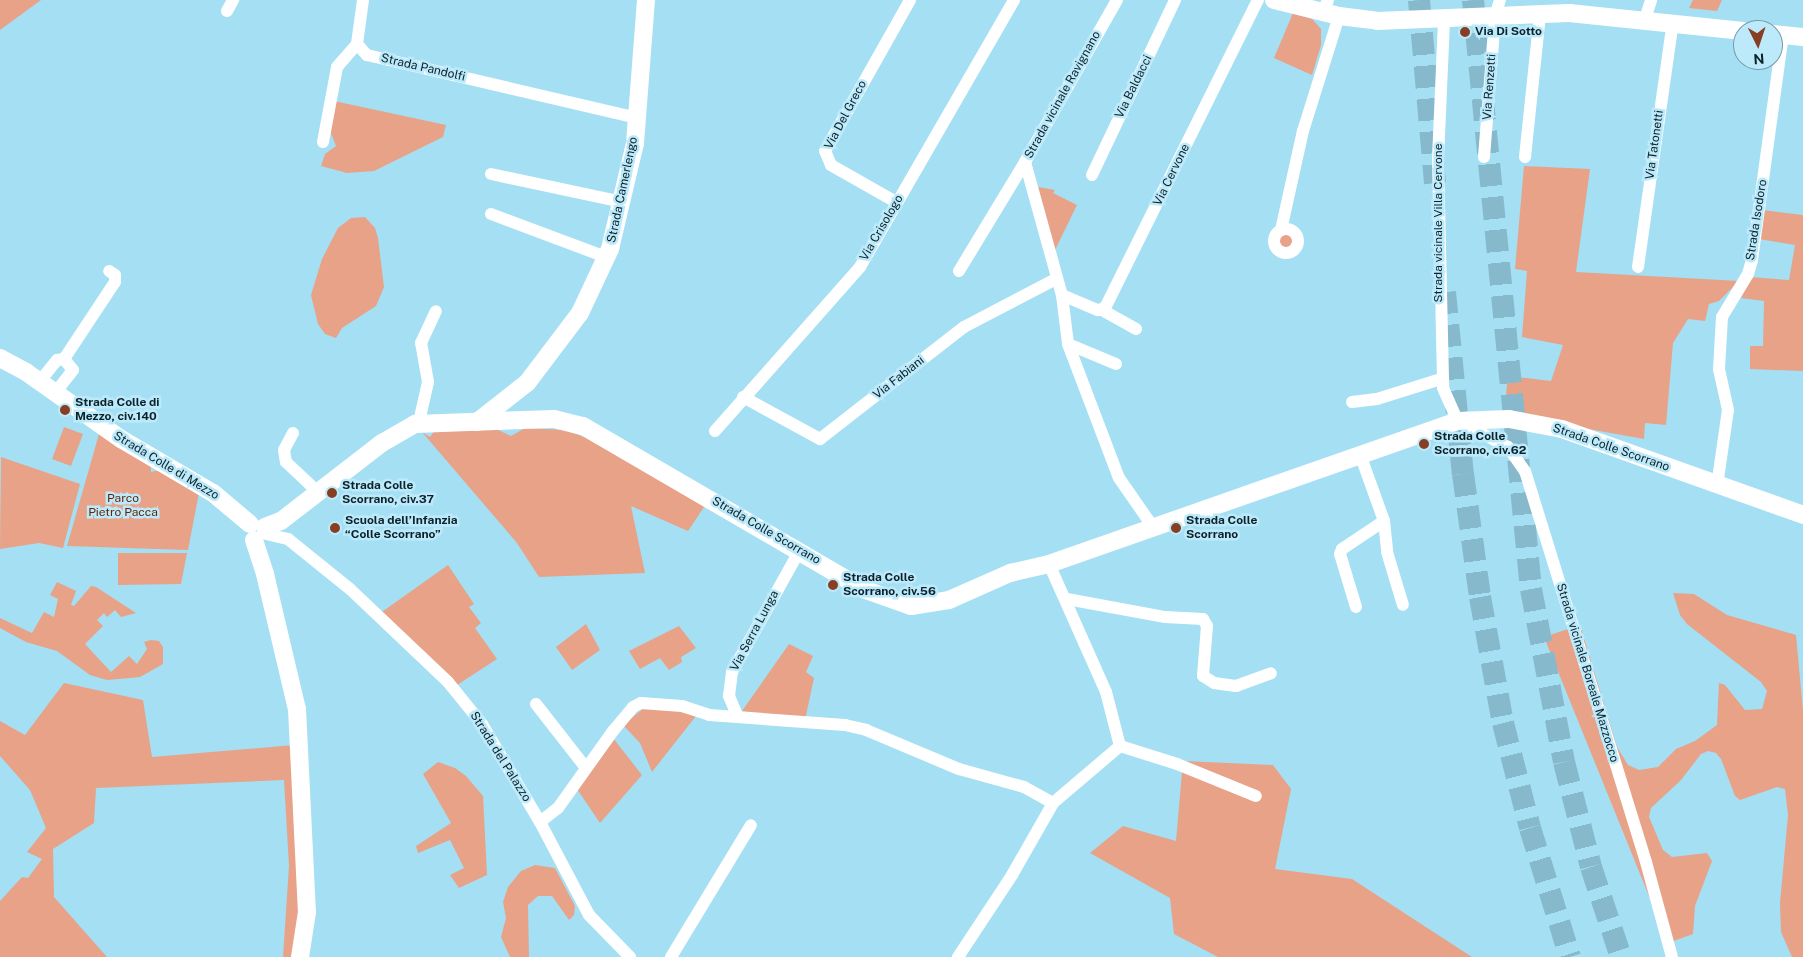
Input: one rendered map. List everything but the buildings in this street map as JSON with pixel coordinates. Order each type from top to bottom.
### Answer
[{"type":"street","points":[[323,142],[337,67],[358,44],[363,0]]},
{"type":"street","name":"Strada Camerlengo","points":[[477,422],[521,390],[580,313],[606,257],[623,202],[635,143],[646,0]]},
{"type":"street","name":"Via Del Greco","points":[[896,202],[830,165],[825,151],[910,0]]},
{"type":"street","name":"Via Crisologo","points":[[715,431],[743,396],[860,267],[1014,0]]},
{"type":"street","name":"Strada vicinale Ravignano","points":[[1117,0],[1025,162],[1062,295],[1068,344],[1116,470],[1154,527]]},
{"type":"street","name":"Via Baldacci","points":[[1092,175],[1175,0]]},
{"type":"street","name":"Via Cervone","points":[[1102,310],[1258,0]]},
{"type":"street","points":[[1274,0],[1330,9],[1391,22],[1444,20],[1498,8],[1540,14],[1645,19],[1733,30]]},
{"type":"street","points":[[1645,19],[1651,0]]},
{"type":"street","name":"Via Renzetti","points":[[1484,157],[1498,8]]},
{"type":"street","points":[[1281,230],[1330,9]]},
{"type":"street","points":[[1525,157],[1540,14]]},
{"type":"street","name":"Strada vicinale Villa Cervone","points":[[1444,20],[1438,160],[1441,379],[1458,421]]},
{"type":"street","name":"Via Tatonetti","points":[[1638,268],[1673,22]]},
{"type":"street","points":[[1783,35],[1803,37]]},
{"type":"street","name":"Strada Pandolfi","points":[[358,44],[367,55],[636,118]]},
{"type":"street","name":"Strada Isodoro","points":[[1717,486],[1728,410],[1719,369],[1722,317],[1748,274],[1752,260],[1774,70]]},
{"type":"street","points":[[959,271],[1025,162]]},
{"type":"street","points":[[491,174],[623,202]]},
{"type":"street","points":[[491,214],[606,257]]},
{"type":"street","points":[[40,381],[57,360],[64,359],[115,282],[114,275],[109,271]]},
{"type":"street","name":"Via Fabiani","points":[[743,396],[820,439],[964,327],[1056,279]]},
{"type":"street","points":[[1062,295],[1102,310],[1136,328]]},
{"type":"street","points":[[419,422],[428,382],[421,344],[436,311]]},
{"type":"street","points":[[1068,344],[1116,364]]},
{"type":"street","name":"Strada Colle di Mezzo","points":[[0,358],[40,381],[120,439],[212,493],[259,533]]},
{"type":"street","points":[[55,393],[73,370],[64,359]]},
{"type":"street","points":[[1352,402],[1377,399],[1441,379]]},
{"type":"street","name":"Strada Colle Scorrano","points":[[259,533],[282,521],[382,443],[419,422],[570,421],[800,550],[863,589],[910,606],[937,604],[1010,573],[1049,564],[1361,457],[1458,421],[1509,419],[1562,429],[1717,486],[1803,514]]},
{"type":"street","name":"Strada vicinale Boreale Mazzocco","points":[[1458,421],[1508,446],[1525,471],[1646,862],[1672,957]]},
{"type":"street","points":[[293,434],[284,450],[286,462],[319,493]]},
{"type":"street","points":[[1361,457],[1384,521],[1387,552],[1403,605]]},
{"type":"street","points":[[1356,607],[1340,554],[1342,549],[1384,521]]},
{"type":"street","points":[[259,533],[260,557],[293,682],[300,729],[307,912],[300,957]]},
{"type":"street","name":"Strada del Palazzo","points":[[259,533],[288,539],[350,589],[448,682],[482,724],[540,822],[589,915],[630,957]]},
{"type":"street","name":"Via Serra Lunga","points":[[737,715],[729,696],[732,672],[800,550]]},
{"type":"street","points":[[1049,564],[1067,599],[1106,692],[1120,746]]},
{"type":"street","points":[[1067,599],[1165,617],[1203,619],[1207,626],[1204,676],[1214,683],[1236,686],[1271,673]]},
{"type":"street","points":[[536,704],[577,761],[586,768]]},
{"type":"street","points":[[540,822],[558,808],[586,768],[636,704],[682,706],[709,715],[737,715],[770,722],[845,725],[866,730],[959,769],[1024,787],[1053,803]]},
{"type":"street","points":[[1120,746],[1177,764],[1256,796]]},
{"type":"street","points":[[958,957],[1012,875],[1053,803],[1120,746]]},
{"type":"street","points":[[671,957],[751,825]]},
{"type":"green space","points":[[0,0],[41,0],[0,30]]},
{"type":"green space","points":[[1693,0],[1722,0],[1717,11],[1689,8]]},
{"type":"green space","points":[[1293,13],[1312,19],[1321,29],[1321,45],[1312,75],[1274,58]]},
{"type":"green space","points":[[334,101],[446,125],[443,137],[374,171],[347,173],[321,166],[325,154],[336,146],[329,128]]},
{"type":"green space","points":[[1524,166],[1590,169],[1576,272],[1739,281],[1719,301],[1709,304],[1705,321],[1688,319],[1673,343],[1666,425],[1645,423],[1644,439],[1504,414],[1508,376],[1551,381],[1563,345],[1522,337],[1527,271],[1515,269]]},
{"type":"green space","points":[[1038,187],[1055,190],[1053,193],[1077,205],[1055,250]]},
{"type":"green space","points":[[1762,210],[1803,215],[1803,371],[1750,369],[1750,346],[1763,346],[1764,301],[1741,298],[1750,277],[1789,280],[1795,245],[1759,239]]},
{"type":"green space","points":[[365,217],[375,228],[378,238],[384,287],[376,306],[342,328],[336,338],[325,334],[318,324],[311,295],[322,259],[338,228],[351,218]]},
{"type":"green space","points":[[1286,234],[1291,236],[1293,241],[1291,246],[1286,248],[1281,246],[1279,241],[1281,236]]},
{"type":"green space","points":[[64,427],[83,434],[71,466],[52,459]]},
{"type":"green space","points":[[525,428],[565,430],[595,441],[708,501],[688,531],[631,506],[645,573],[539,577],[517,543],[422,432],[430,437],[435,430],[496,429],[511,436]]},
{"type":"green space","name":"Parco Pietro Pacca","points":[[99,434],[151,467],[151,472],[160,470],[199,493],[188,550],[67,546]]},
{"type":"green space","points":[[1,457],[80,484],[63,548],[39,543],[0,549]]},
{"type":"green space","points":[[118,553],[187,553],[181,584],[118,585]]},
{"type":"green space","points":[[448,565],[474,604],[469,607],[481,623],[475,628],[497,659],[454,687],[379,614]]},
{"type":"green space","points":[[57,582],[76,591],[71,605],[74,606],[91,586],[96,587],[136,613],[121,617],[115,610],[107,617],[104,613],[97,620],[103,626],[85,644],[111,672],[129,656],[137,664],[147,649],[144,642],[151,640],[159,641],[163,647],[163,664],[140,677],[107,680],[90,675],[57,651],[26,642],[0,628],[0,618],[32,633],[44,612],[54,617],[58,599],[50,595]]},
{"type":"green space","points":[[1673,593],[1694,594],[1727,615],[1796,635],[1803,711],[1803,957],[1792,957],[1781,932],[1780,903],[1788,815],[1785,789],[1777,787],[1740,800],[1735,796],[1721,759],[1716,753],[1708,751],[1701,754],[1681,780],[1651,808],[1649,817],[1663,850],[1672,857],[1707,853],[1712,861],[1695,906],[1693,934],[1668,943],[1544,637],[1580,625],[1617,747],[1628,765],[1639,770],[1658,767],[1676,749],[1695,741],[1717,725],[1719,683],[1725,685],[1745,710],[1762,709],[1767,691],[1761,682],[1687,624],[1680,615]]},
{"type":"green space","points":[[586,624],[600,650],[572,670],[556,647]]},
{"type":"green space","points":[[679,626],[696,648],[681,657],[682,662],[669,670],[660,658],[640,669],[629,651]]},
{"type":"green space","points":[[789,644],[813,656],[806,672],[814,678],[805,720],[742,711]]},
{"type":"green space","points":[[64,683],[143,700],[152,757],[294,745],[302,917],[294,957],[283,957],[289,866],[284,780],[96,788],[94,823],[53,849],[54,897],[107,957],[0,957],[0,901],[22,877],[28,878],[42,859],[27,852],[46,828],[30,790],[0,756],[0,721],[25,735]]},
{"type":"green space","points":[[644,708],[678,710],[696,716],[652,772],[640,743],[623,725]]},
{"type":"green space","points":[[613,738],[642,775],[600,823],[577,789]]},
{"type":"green space","points":[[1183,761],[1273,765],[1291,789],[1275,869],[1352,879],[1472,957],[1218,957],[1174,934],[1170,898],[1090,853],[1123,826],[1176,841]]},
{"type":"green space","points":[[438,762],[455,768],[466,776],[483,796],[487,875],[459,888],[450,875],[464,868],[450,840],[418,853],[416,846],[451,823],[423,774]]},
{"type":"green space","points":[[535,865],[555,868],[575,906],[574,915],[569,920],[552,896],[538,896],[528,905],[529,957],[510,957],[501,937],[506,918],[503,902],[508,887],[521,871]]},
{"type":"tunnel","points":[[1419,0],[1435,183]]},
{"type":"tunnel","points":[[1473,0],[1531,589],[1564,762],[1591,867],[1621,957]]},
{"type":"tunnel","points":[[1445,292],[1463,474],[1480,597],[1503,723],[1530,828],[1570,957]]},
{"type":"place","name":"Via Di Sotto","points":[[1465,32]]},
{"type":"place","name":"Strada Colle di Mezzo, civ.140","points":[[65,410]]},
{"type":"place","name":"Strada Colle Scorrano, civ.62","points":[[1424,444]]},
{"type":"place","name":"Strada Colle Scorrano, civ.37","points":[[332,493]]},
{"type":"place","name":"Scuola dell’Infanzia “Colle Scorrano”","points":[[335,528]]},
{"type":"place","name":"Strada Colle Scorrano","points":[[1176,528]]},
{"type":"place","name":"Strada Colle Scorrano, civ.56","points":[[833,585]]}]
